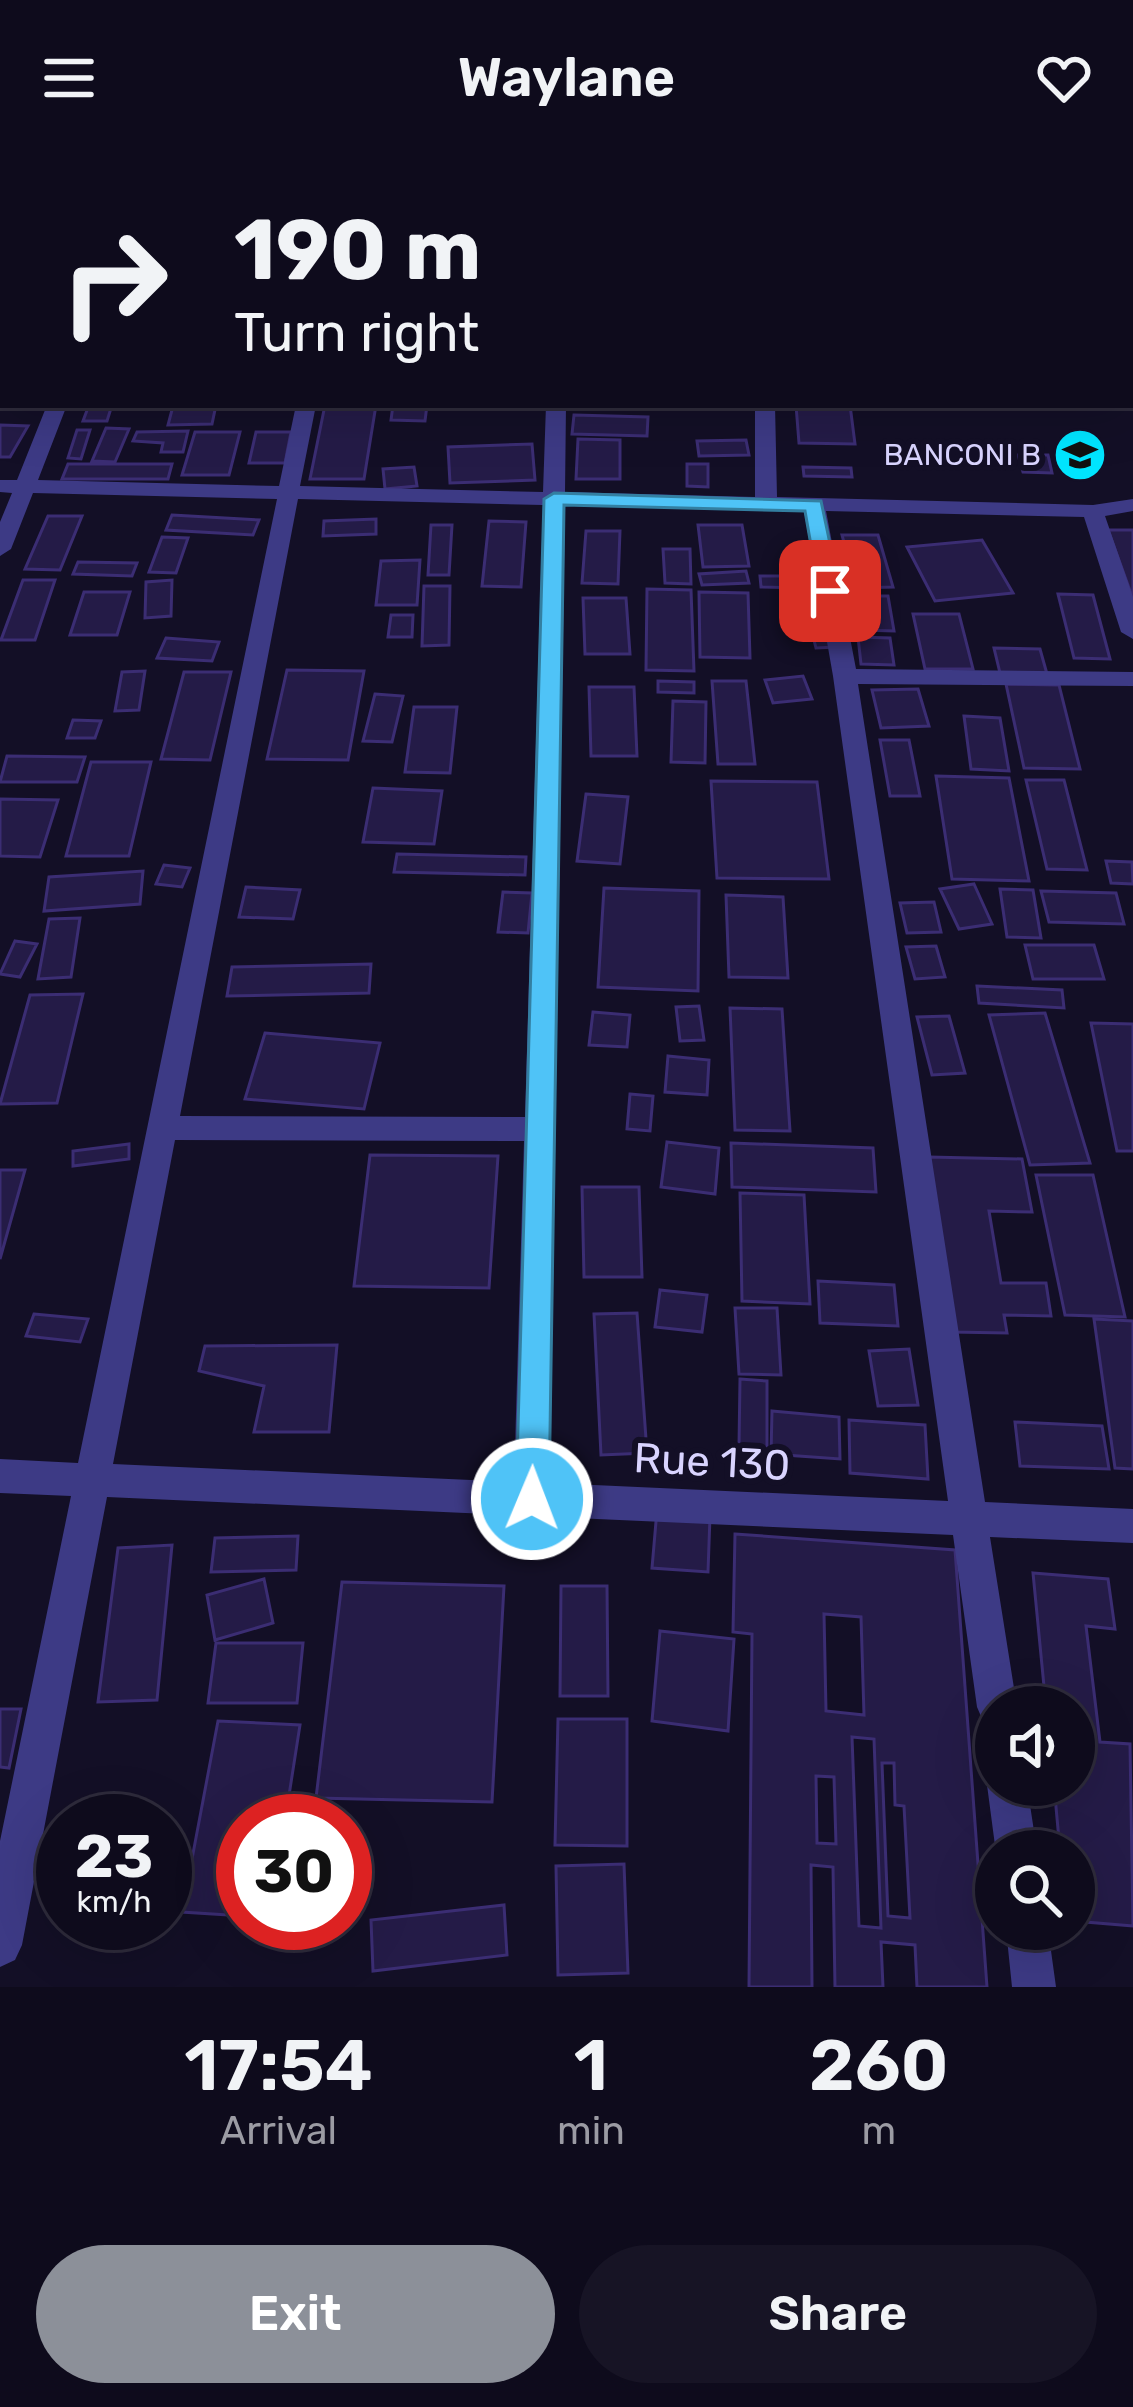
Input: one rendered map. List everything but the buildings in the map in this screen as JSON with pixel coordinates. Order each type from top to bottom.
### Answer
[{"type":"street","points":[[0,549],[56,408]]},
{"type":"street","points":[[0,1945],[305,408]]},
{"type":"street","points":[[532,1499],[556,408]]},
{"type":"street","points":[[765,408],[766,504]]},
{"type":"street","points":[[0,486],[1093,512],[1133,505]]},
{"type":"street","points":[[814,505],[845,676],[994,1686]]},
{"type":"street","points":[[1093,512],[1133,632]]},
{"type":"street","points":[[845,676],[1133,679]]},
{"type":"street","points":[[162,1128],[541,1129]]},
{"type":"street","name":"Rue 130","points":[[0,1476],[1133,1526]]},
{"type":"street","points":[[1030,1950],[1034,1987]]},
{"type":"place","name":"BANCONI B","points":[[1080,455]]},
{"type":"route","points":[[532,1499],[554,499],[814,505],[830,591]]}]
